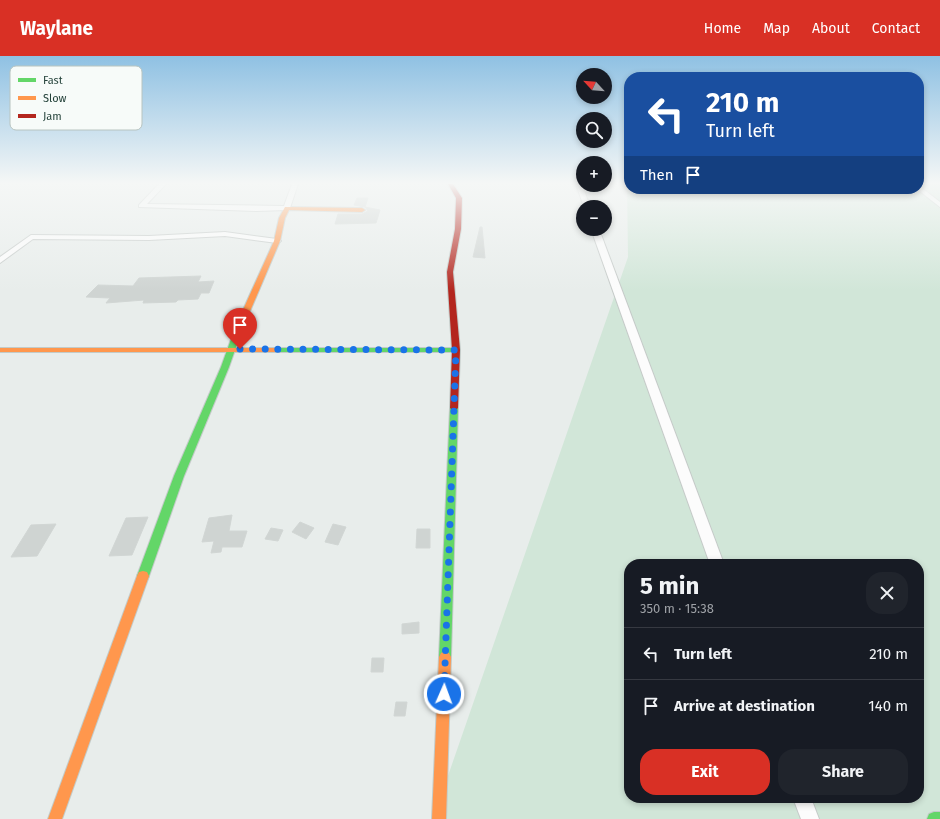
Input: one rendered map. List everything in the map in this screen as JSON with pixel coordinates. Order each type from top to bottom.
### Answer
[{"type":"street","points":[[55,819],[178,476],[277,241],[282,220]]},
{"type":"street","points":[[439,819],[456,350],[450,272],[458,220]]},
{"type":"street","points":[[0,261],[31,236],[149,238],[225,234],[277,241]]},
{"type":"street","points":[[598,236],[715,559]]},
{"type":"street","points":[[0,350],[138,352],[231,349],[456,350]]},
{"type":"street","points":[[804,803],[810,819]]},
{"type":"street","points":[[934,819],[940,819]]},
{"type":"green space","points":[[627,220],[940,220],[940,819],[433,819],[628,257]]},
{"type":"building","points":[[336,220],[377,220],[376,223],[335,224]]},
{"type":"building","points":[[480,227],[482,227],[485,258],[473,257]]},
{"type":"building","points":[[201,276],[198,282],[214,281],[209,293],[201,293],[198,299],[178,300],[176,302],[143,303],[144,300],[106,303],[110,298],[86,297],[98,285],[133,286],[139,278]]},
{"type":"building","points":[[232,515],[229,531],[247,531],[242,547],[222,547],[221,552],[211,553],[214,541],[202,542],[209,518]]},
{"type":"building","points":[[148,517],[132,555],[109,556],[126,518]]},
{"type":"building","points":[[300,522],[314,528],[306,539],[292,532]]},
{"type":"building","points":[[56,524],[37,556],[11,557],[31,525]]},
{"type":"building","points":[[333,524],[346,527],[338,545],[325,542]]},
{"type":"building","points":[[271,528],[283,530],[278,541],[265,539]]},
{"type":"building","points":[[417,529],[430,529],[430,548],[416,548]]},
{"type":"building","points":[[419,622],[419,633],[402,634],[402,624]]},
{"type":"building","points":[[372,658],[384,658],[383,672],[371,672]]},
{"type":"building","points":[[396,702],[407,702],[405,716],[394,716]]},
{"type":"traffic: fast","points":[[143,576],[179,476],[225,367],[238,330]]},
{"type":"traffic: fast","points":[[275,350],[456,350]]},
{"type":"traffic: fast","points":[[445,657],[454,408]]},
{"type":"traffic: fast","points":[[934,819],[940,819]]},
{"type":"traffic: slow","points":[[238,330],[277,241],[282,220]]},
{"type":"traffic: slow","points":[[0,350],[275,350]]},
{"type":"traffic: slow","points":[[55,819],[143,576]]},
{"type":"traffic: slow","points":[[439,819],[445,657]]},
{"type":"traffic: jam","points":[[454,408],[456,350],[450,272],[458,220]]},
{"type":"route","points":[[240,349],[456,350],[444,694]]}]
